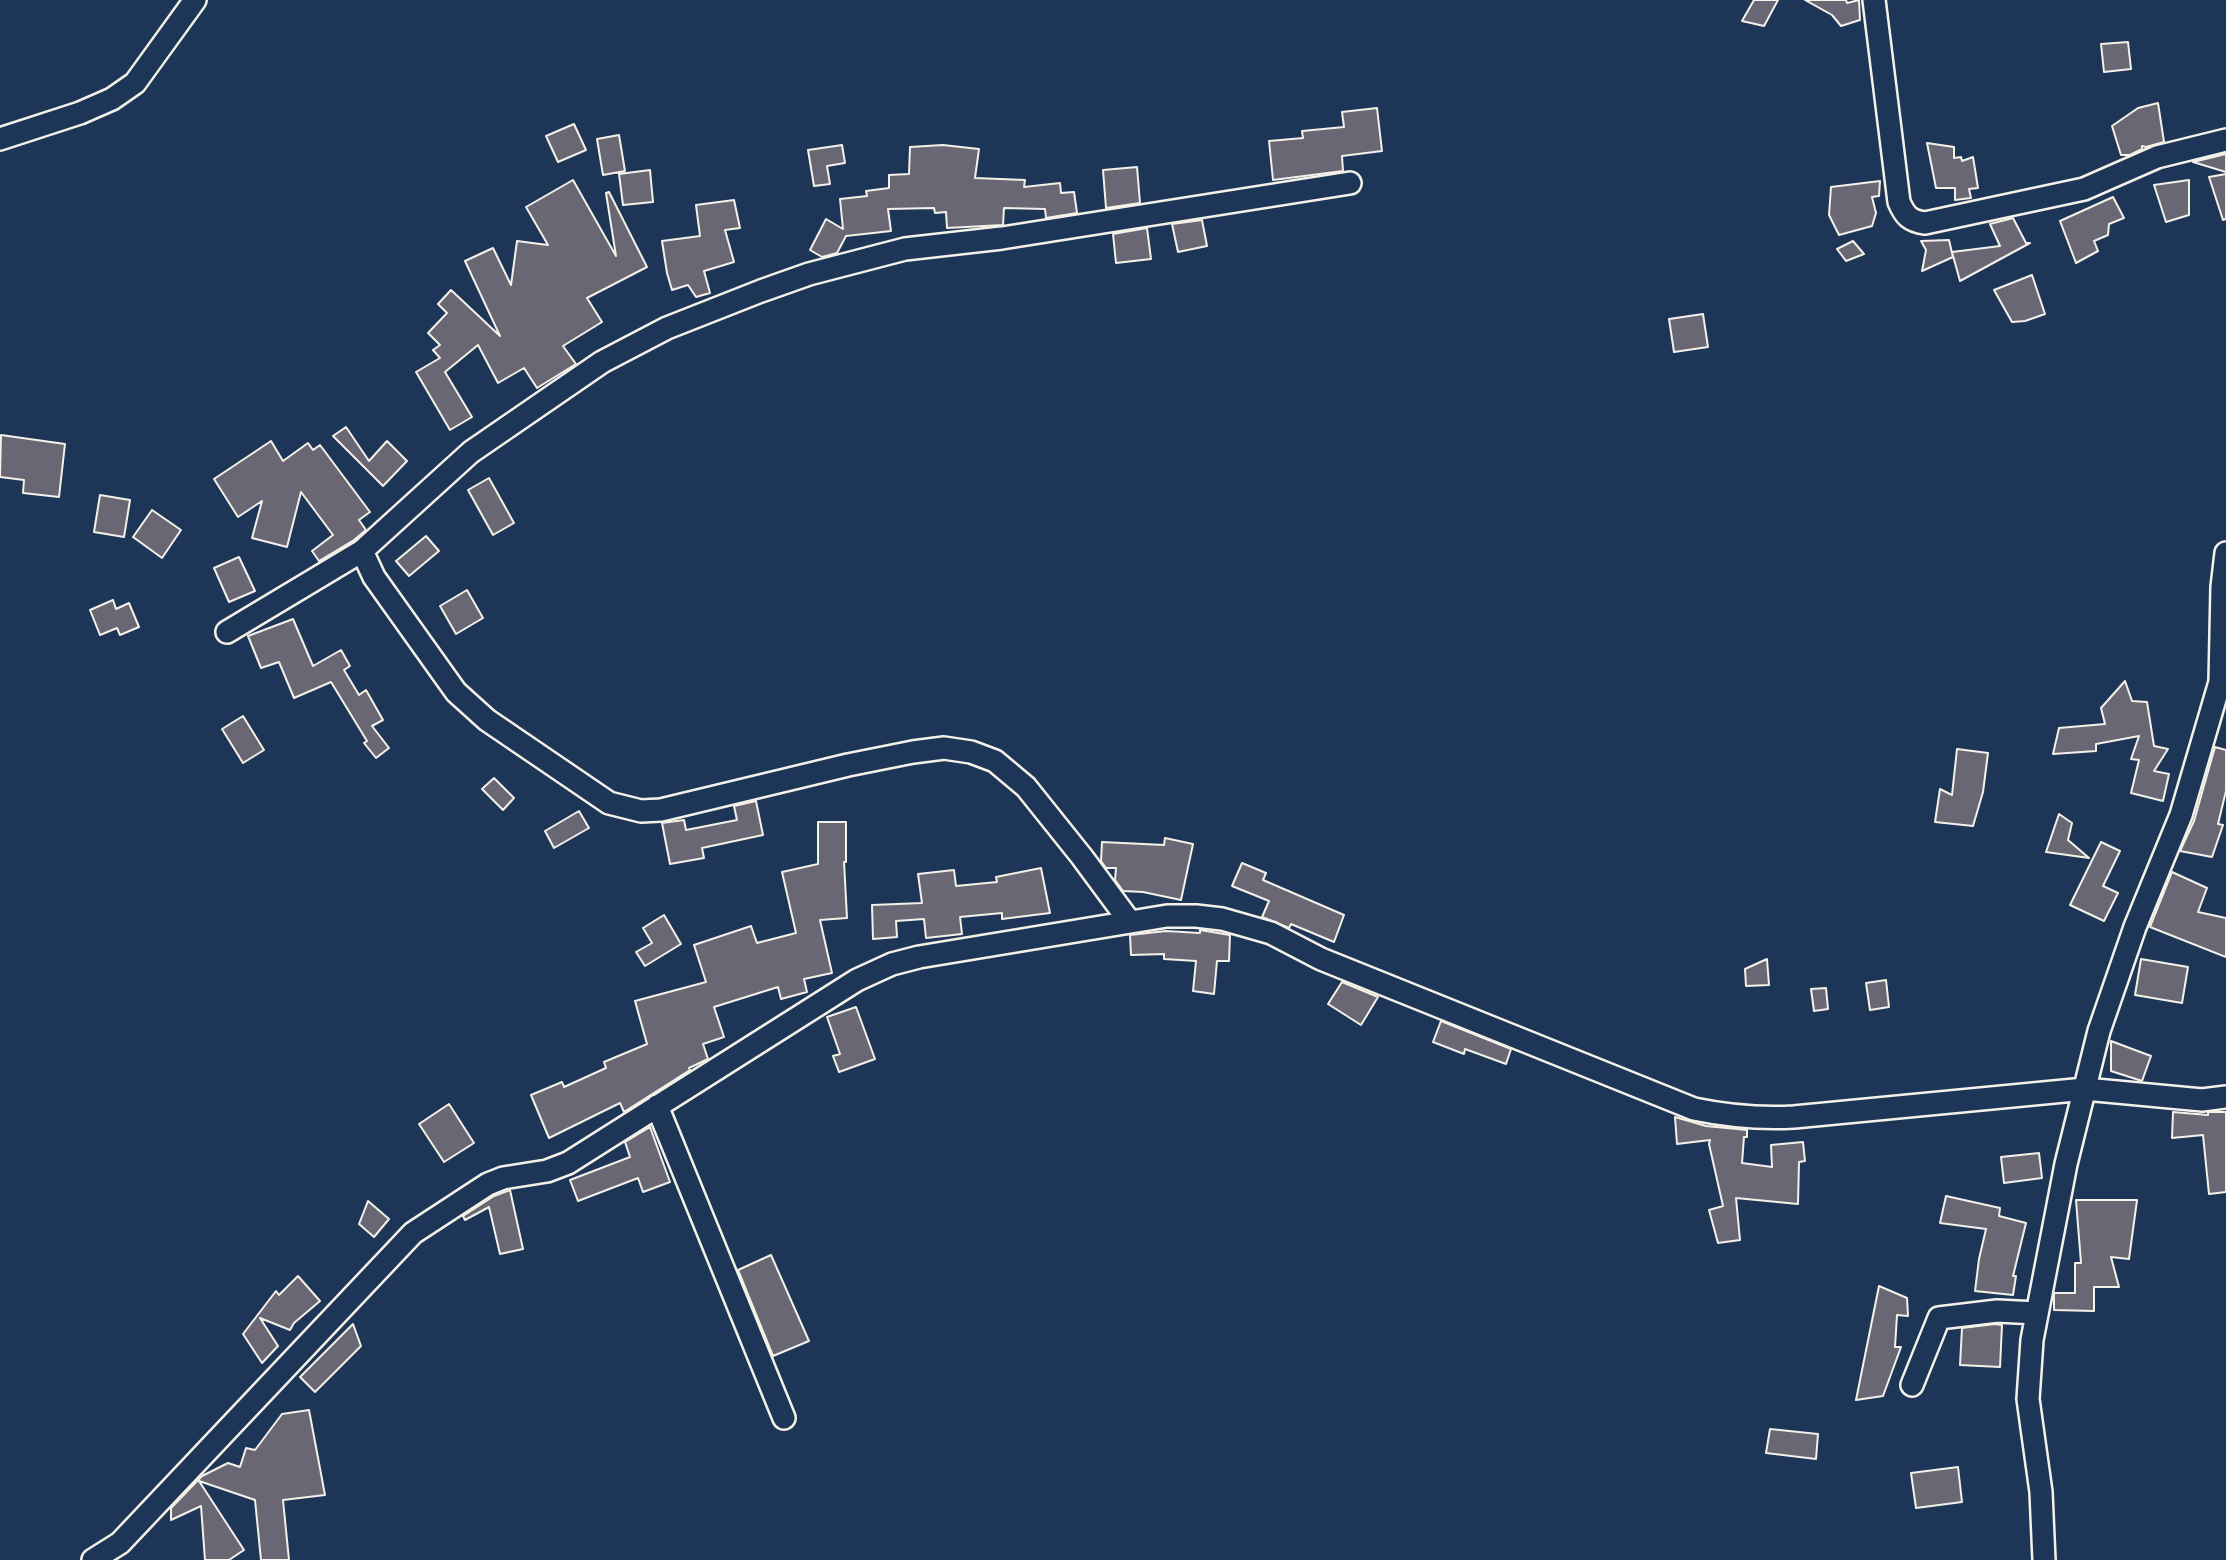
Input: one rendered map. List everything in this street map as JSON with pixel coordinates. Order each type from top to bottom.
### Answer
[{"type":"street","points":[[0,139],[80,113],[112,99],[135,83],[195,0]]},
{"type":"street","points":[[1874,0],[1899,202],[1905,215],[1913,222],[1925,223],[2084,189],[2157,157],[2226,140]]},
{"type":"street","points":[[227,632],[362,551],[471,452],[602,362],[667,328],[809,274],[905,249],[1002,238],[1350,183]]},
{"type":"street","points":[[362,551],[374,576],[456,692],[487,720],[609,803],[641,811],[661,810],[913,752],[944,748],[971,752],[995,761],[1026,787],[1130,922]]},
{"type":"street","points":[[2044,1560],[2041,1492],[2028,1399],[2032,1340],[2066,1164],[2099,1031],[2135,927],[2182,815],[2220,682],[2222,586],[2226,553]]},
{"type":"street","points":[[93,1560],[120,1543],[413,1233],[488,1184],[503,1178],[547,1171],[568,1163],[857,980],[892,964],[919,957],[1167,916],[1196,916],[1246,925],[1271,933],[1321,959],[1681,1104],[1717,1114],[1763,1119],[2085,1089],[2202,1100],[2226,1097]]},
{"type":"street","points":[[657,1106],[784,1418]]},
{"type":"street","points":[[1912,1385],[1940,1318],[1997,1311],[2037,1313]]},
{"type":"building","points":[[1754,0],[1778,0],[1764,26],[1742,21]]},
{"type":"building","points":[[1805,0],[1846,0],[1847,3],[1859,0],[1860,20],[1841,26],[1832,15]]},
{"type":"building","points":[[2128,42],[2131,69],[2104,72],[2101,44]]},
{"type":"building","points":[[2158,103],[2164,142],[2142,146],[2142,149],[2130,155],[2121,155],[2112,126],[2138,108]]},
{"type":"building","points":[[1377,108],[1382,151],[1342,156],[1343,171],[1273,180],[1269,141],[1303,138],[1302,131],[1344,127],[1342,112]]},
{"type":"building","points":[[574,124],[586,150],[558,162],[546,136]]},
{"type":"building","points":[[619,135],[625,171],[603,175],[597,139]]},
{"type":"building","points":[[1927,143],[1954,147],[1954,158],[1961,157],[1962,161],[1973,157],[1978,188],[1969,189],[1971,198],[1955,200],[1955,188],[1936,188]]},
{"type":"building","points":[[842,145],[845,163],[827,166],[830,184],[814,186],[808,150]]},
{"type":"building","points":[[943,145],[979,149],[975,178],[1025,180],[1024,187],[1060,183],[1061,193],[1074,192],[1077,213],[1046,218],[1045,209],[1004,208],[1003,225],[947,228],[946,212],[935,213],[934,208],[888,209],[891,231],[846,236],[837,253],[822,257],[810,250],[826,219],[843,229],[840,199],[867,196],[866,191],[889,188],[889,175],[909,174],[910,147]]},
{"type":"building","points":[[2226,154],[2226,172],[2193,162]]},
{"type":"building","points":[[1137,167],[1140,203],[1106,208],[1103,170]]},
{"type":"building","points":[[650,170],[653,202],[623,205],[619,174]]},
{"type":"building","points":[[2226,174],[2226,219],[2223,220],[2209,177]]},
{"type":"building","points":[[573,180],[616,256],[606,193],[609,192],[647,267],[587,298],[602,322],[563,346],[576,364],[537,388],[524,368],[498,383],[478,345],[445,372],[472,417],[450,430],[416,372],[440,358],[433,350],[440,345],[428,333],[447,313],[438,304],[451,290],[500,336],[465,261],[493,248],[511,285],[517,241],[548,245],[526,207]]},
{"type":"building","points":[[2189,180],[2189,215],[2166,222],[2154,185]]},
{"type":"building","points":[[1880,181],[1879,196],[1872,197],[1876,213],[1872,226],[1839,235],[1829,215],[1831,187]]},
{"type":"building","points":[[2113,197],[2124,218],[2109,224],[2108,235],[2094,241],[2098,251],[2076,263],[2060,221]]},
{"type":"building","points":[[734,200],[740,228],[725,230],[734,262],[704,271],[710,293],[696,297],[688,285],[672,290],[662,241],[700,236],[696,205]]},
{"type":"building","points":[[2013,218],[2026,243],[2030,243],[1960,281],[1952,252],[2000,246],[1990,224]]},
{"type":"building","points":[[1202,220],[1207,246],[1178,252],[1172,224]]},
{"type":"building","points":[[1147,228],[1151,259],[1116,263],[1113,234]]},
{"type":"building","points":[[1949,240],[1953,257],[1922,271],[1926,250],[1921,241]]},
{"type":"building","points":[[1853,241],[1864,254],[1846,261],[1837,249]]},
{"type":"building","points":[[2032,275],[2045,314],[2012,322],[1994,290]]},
{"type":"building","points":[[1703,314],[1708,347],[1674,352],[1669,319]]},
{"type":"building","points":[[346,427],[369,461],[387,441],[407,461],[383,486],[333,436]]},
{"type":"building","points":[[1,435],[65,444],[59,497],[23,493],[24,480],[0,477]]},
{"type":"building","points":[[271,441],[283,461],[308,443],[313,450],[320,445],[370,512],[359,520],[366,530],[319,561],[312,551],[333,535],[301,492],[287,547],[252,538],[262,501],[238,517],[214,479]]},
{"type":"building","points":[[489,478],[514,523],[493,535],[468,490]]},
{"type":"building","points":[[100,495],[130,500],[124,537],[94,532]]},
{"type":"building","points":[[152,510],[181,530],[162,558],[133,537]]},
{"type":"building","points":[[426,536],[439,551],[409,576],[396,561]]},
{"type":"building","points":[[239,557],[255,591],[229,602],[214,568]]},
{"type":"building","points":[[467,590],[483,618],[456,634],[440,606]]},
{"type":"building","points":[[113,600],[116,609],[129,603],[139,627],[120,635],[117,628],[100,635],[90,610]]},
{"type":"building","points":[[293,619],[313,666],[341,650],[350,666],[344,670],[359,695],[366,690],[383,720],[372,726],[389,748],[376,758],[364,743],[367,741],[331,682],[294,698],[279,662],[261,668],[248,636]]},
{"type":"building","points":[[2125,681],[2132,701],[2147,702],[2154,746],[2168,749],[2154,771],[2169,774],[2163,801],[2131,793],[2139,760],[2131,759],[2139,736],[2096,744],[2096,751],[2053,754],[2059,728],[2105,724],[2101,708]]},
{"type":"building","points":[[243,716],[264,750],[243,763],[222,729]]},
{"type":"building","points":[[2215,747],[2226,750],[2226,791],[2218,824],[2223,825],[2212,857],[2180,851],[2194,821]]},
{"type":"building","points":[[1957,749],[1988,753],[1983,792],[1973,826],[1935,822],[1940,789],[1952,795]]},
{"type":"building","points":[[494,778],[514,798],[503,810],[482,789]]},
{"type":"building","points":[[756,801],[763,835],[702,848],[704,858],[670,864],[662,823],[684,820],[686,830],[737,820],[734,806]]},
{"type":"building","points":[[579,811],[589,828],[554,848],[545,831]]},
{"type":"building","points":[[2059,814],[2072,823],[2068,840],[2089,858],[2046,852]]},
{"type":"building","points":[[818,822],[846,822],[844,862],[847,918],[820,920],[832,973],[804,979],[807,992],[781,999],[778,987],[714,1007],[724,1037],[703,1044],[708,1059],[689,1068],[690,1070],[624,1112],[620,1103],[549,1138],[531,1095],[562,1082],[564,1087],[606,1068],[604,1062],[647,1044],[635,1001],[706,982],[694,945],[751,926],[757,943],[796,933],[782,872],[818,864]]},
{"type":"building","points":[[1165,838],[1193,844],[1181,900],[1123,891],[1115,880],[1116,868],[1106,868],[1101,861],[1102,842],[1164,845]]},
{"type":"building","points":[[2101,842],[2120,851],[2103,886],[2118,893],[2104,921],[2070,905]]},
{"type":"building","points":[[1242,863],[1266,873],[1263,880],[1344,915],[1334,942],[1291,924],[1289,928],[1262,917],[1269,901],[1232,886]]},
{"type":"building","points":[[1041,868],[1050,913],[1002,919],[1002,913],[960,917],[962,934],[926,938],[924,919],[896,921],[897,937],[873,939],[872,905],[922,903],[918,874],[954,870],[956,886],[997,882],[996,877]]},
{"type":"building","points":[[2172,872],[2207,888],[2198,912],[2226,918],[2226,957],[2150,927]]},
{"type":"building","points":[[664,915],[681,944],[645,966],[636,952],[652,943],[643,928]]},
{"type":"building","points":[[1200,930],[1230,935],[1229,961],[1217,961],[1214,994],[1193,991],[1196,961],[1164,959],[1164,954],[1131,955],[1130,935],[1166,931],[1200,933]]},
{"type":"building","points":[[1767,959],[1769,985],[1746,986],[1745,969]]},
{"type":"building","points":[[2141,959],[2188,967],[2182,1003],[2135,995]]},
{"type":"building","points":[[1886,980],[1889,1007],[1870,1010],[1866,983]]},
{"type":"building","points":[[1342,982],[1378,997],[1361,1025],[1328,1004]]},
{"type":"building","points":[[1826,988],[1828,1009],[1814,1011],[1811,989]]},
{"type":"building","points":[[856,1007],[875,1059],[839,1072],[833,1056],[840,1054],[827,1017]]},
{"type":"building","points":[[1441,1021],[1511,1049],[1506,1064],[1465,1049],[1464,1054],[1433,1042]]},
{"type":"building","points":[[2111,1041],[2151,1056],[2142,1081],[2111,1071]]},
{"type":"building","points":[[449,1104],[474,1143],[444,1162],[419,1124]]},
{"type":"building","points":[[2173,1112],[2208,1115],[2208,1112],[2226,1112],[2226,1192],[2209,1194],[2203,1135],[2172,1138]]},
{"type":"building","points":[[1675,1117],[1706,1126],[1747,1130],[1742,1163],[1772,1167],[1771,1145],[1803,1142],[1805,1161],[1799,1162],[1798,1204],[1736,1198],[1740,1240],[1718,1243],[1709,1210],[1723,1206],[1710,1140],[1677,1144]]},
{"type":"building","points":[[650,1127],[670,1182],[643,1192],[638,1178],[578,1201],[570,1180],[630,1157],[625,1142]]},
{"type":"building","points":[[2039,1153],[2042,1178],[2004,1183],[2001,1157]]},
{"type":"building","points":[[510,1190],[523,1249],[500,1254],[489,1207],[465,1220],[463,1216],[494,1196]]},
{"type":"building","points":[[1946,1196],[2000,1208],[1999,1216],[2026,1223],[2013,1276],[2016,1276],[2013,1295],[1975,1291],[1986,1229],[1940,1223]]},
{"type":"building","points":[[2076,1200],[2137,1200],[2129,1259],[2111,1257],[2119,1287],[2094,1287],[2094,1311],[2054,1310],[2054,1293],[2075,1293],[2075,1263],[2081,1263]]},
{"type":"building","points":[[368,1201],[389,1219],[374,1237],[359,1224]]},
{"type":"building","points":[[771,1255],[809,1341],[773,1356],[738,1270]]},
{"type":"building","points":[[298,1276],[320,1301],[294,1323],[290,1330],[260,1318],[278,1346],[262,1363],[243,1334],[276,1291],[279,1295]]},
{"type":"building","points":[[1879,1286],[1907,1298],[1908,1316],[1897,1315],[1895,1347],[1901,1347],[1883,1396],[1856,1400]]},
{"type":"building","points":[[353,1324],[361,1346],[315,1392],[300,1377]]},
{"type":"building","points":[[2002,1325],[2000,1367],[1960,1365],[1962,1328]]},
{"type":"building","points":[[309,1410],[325,1495],[283,1500],[289,1560],[261,1560],[255,1500],[199,1481],[244,1550],[229,1560],[205,1560],[201,1506],[171,1520],[171,1508],[202,1476],[228,1463],[240,1467],[246,1448],[255,1450],[282,1414]]},
{"type":"building","points":[[1770,1429],[1818,1434],[1816,1459],[1766,1453]]},
{"type":"building","points":[[1958,1467],[1962,1502],[1916,1508],[1911,1473]]}]
